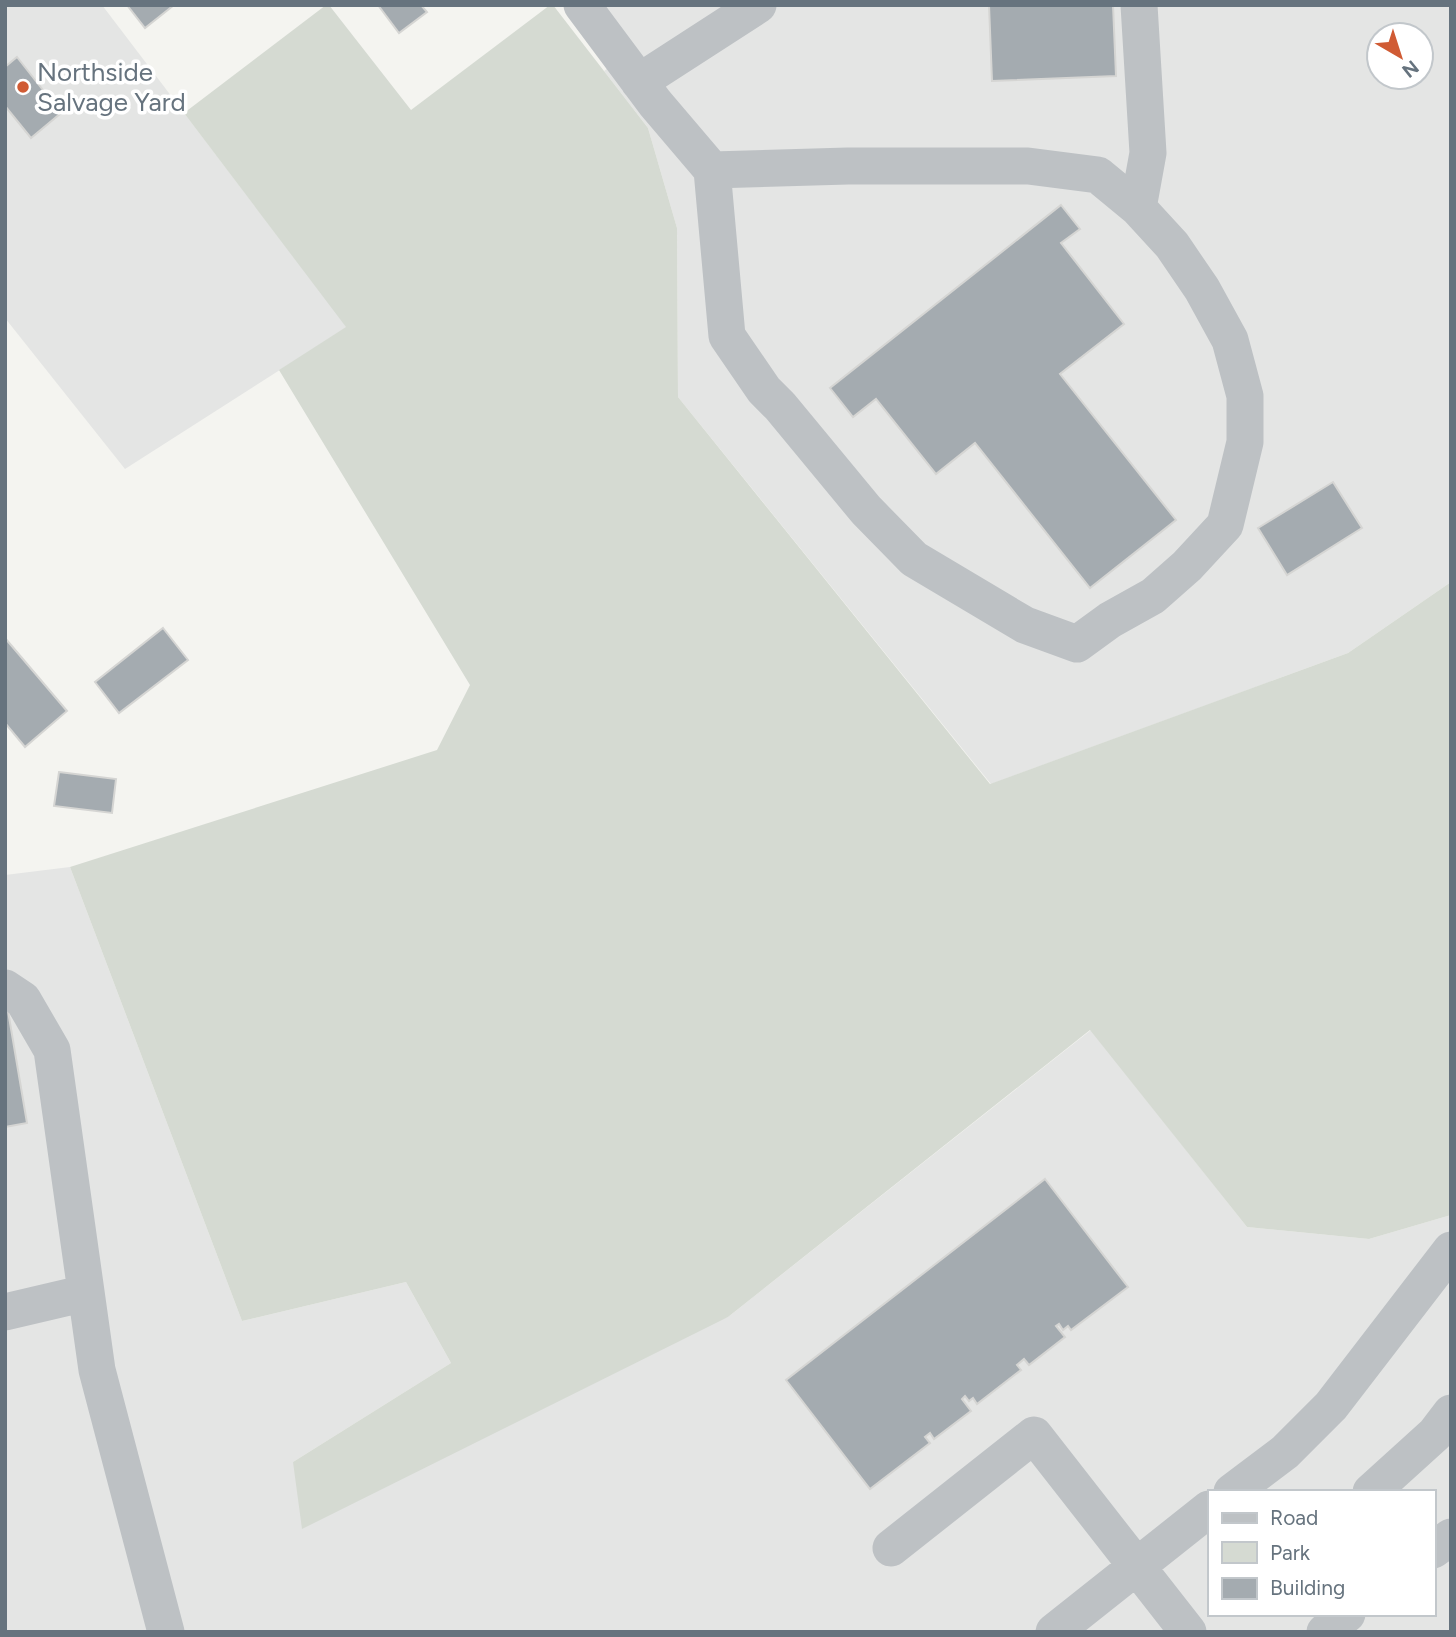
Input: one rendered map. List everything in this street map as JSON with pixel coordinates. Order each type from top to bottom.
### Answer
[{"type":"lane","points":[[582,5],[639,82],[712,170],[727,336],[764,390],[866,510],[914,559],[1025,625],[1077,644],[1110,620],[1153,596],[1188,566],[1226,525],[1245,442],[1245,396],[1230,340],[1202,289],[1172,245],[1138,208],[1098,175],[1028,166],[848,166],[712,170]]},
{"type":"lane","points":[[639,82],[758,5]]},
{"type":"lane","points":[[1138,208],[1148,153],[1139,5]]},
{"type":"lane","points":[[5,988],[23,1000],[52,1049],[97,1370],[166,1632]]},
{"type":"lane","points":[[1235,1490],[1285,1451],[1331,1406],[1451,1251]]},
{"type":"lane","points":[[5,1312],[86,1293]]},
{"type":"lane","points":[[1373,1490],[1435,1434],[1451,1413]]},
{"type":"lane","points":[[891,1548],[1034,1435],[1188,1632]]},
{"type":"lane","points":[[1054,1632],[1208,1510]]},
{"type":"lane","points":[[1435,1549],[1451,1538]]},
{"type":"lane","points":[[1325,1632],[1345,1616]]},
{"type":"shaded area","name":"Northside Salvage Yard","points":[[5,5],[102,5],[347,327],[125,469],[5,318]]},
{"type":"shaded area","points":[[599,5],[1451,5],[1451,582],[1348,653],[991,784],[678,397],[677,228],[648,128],[604,71],[633,50]]},
{"type":"shaded area","points":[[70,867],[242,1321],[406,1282],[451,1363],[293,1462],[728,1317],[1091,1030],[1247,1227],[1369,1239],[1451,1215],[1451,1632],[5,1632],[5,875]]},
{"type":"green space","points":[[329,5],[411,110],[553,5],[648,128],[677,228],[678,397],[990,784],[1348,653],[1451,582],[1451,1215],[1369,1239],[1247,1227],[1090,1030],[728,1317],[302,1529],[293,1462],[451,1363],[406,1282],[242,1321],[70,867],[437,750],[470,685],[279,370],[346,327],[184,113]]},
{"type":"building","points":[[127,5],[174,5],[145,28]]},
{"type":"building","points":[[378,5],[421,5],[427,12],[399,33]]},
{"type":"building","points":[[989,5],[1113,5],[1116,76],[992,81]]},
{"type":"building","name":"Northside Salvage Yard","points":[[17,57],[61,113],[31,138],[5,106],[5,67]]},
{"type":"building","points":[[1061,205],[1080,229],[1061,243],[1124,324],[1060,374],[1176,520],[1090,588],[975,443],[936,474],[876,399],[853,417],[830,388]]},
{"type":"building","points":[[1333,482],[1362,528],[1287,575],[1258,528]]},
{"type":"building","points":[[163,628],[188,660],[119,713],[95,682]]},
{"type":"building","points":[[5,638],[67,711],[25,747],[5,723]]},
{"type":"building","points":[[59,772],[116,779],[112,813],[54,806]]},
{"type":"building","points":[[5,1011],[8,1011],[27,1123],[5,1127]]},
{"type":"building","points":[[1045,1179],[1128,1287],[1071,1330],[1068,1326],[1063,1330],[1059,1324],[1056,1326],[1065,1337],[1029,1365],[1024,1359],[1017,1365],[1021,1370],[977,1404],[973,1398],[969,1401],[965,1396],[962,1399],[971,1411],[934,1439],[930,1433],[925,1437],[930,1443],[870,1489],[786,1380]]},
{"type":"place","name":"Northside Salvage Yard","points":[[23,87]]}]
